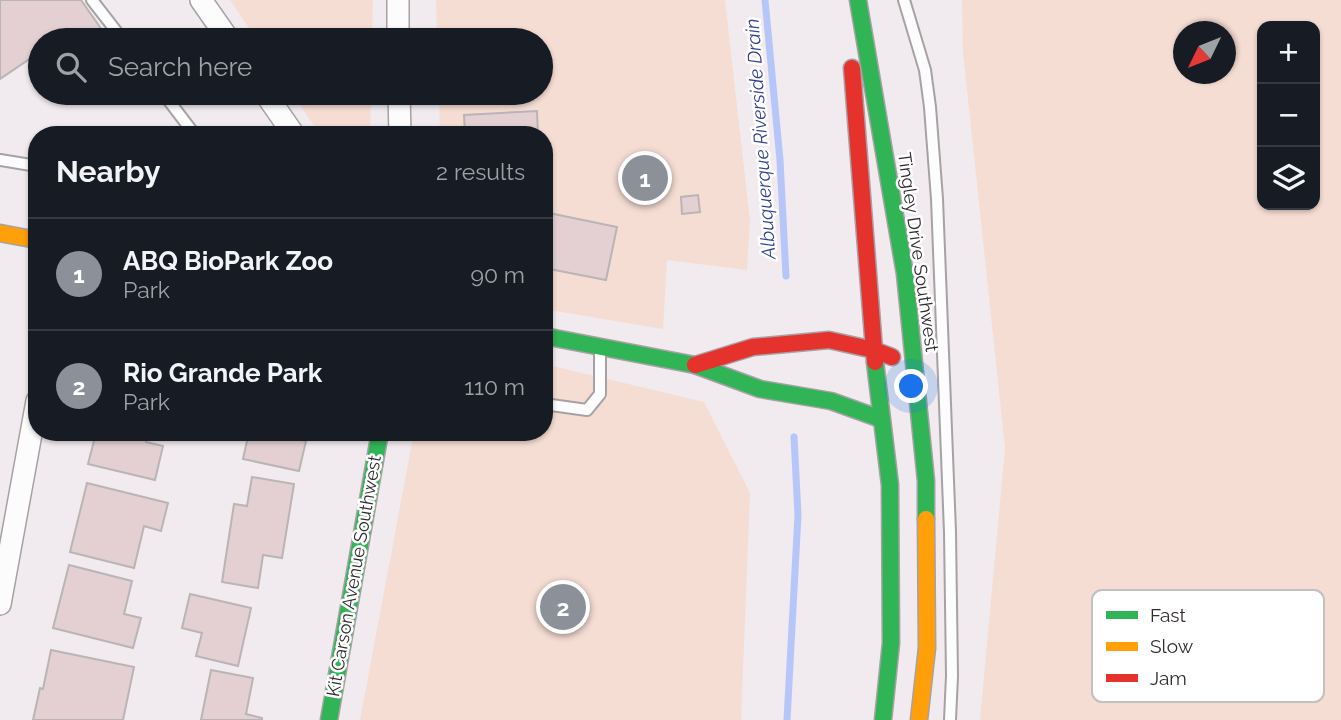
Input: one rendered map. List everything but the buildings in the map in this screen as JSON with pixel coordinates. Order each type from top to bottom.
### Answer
[{"type":"street","points":[[201,0],[221,28]]},
{"type":"street","points":[[398,0],[398,28]]},
{"type":"street","points":[[849,0],[848,25],[874,350],[891,498],[891,643],[883,720]]},
{"type":"street","name":"Tingley Drive Southwest","points":[[858,0],[905,274],[926,481],[927,648],[919,720]]},
{"type":"street","points":[[273,105],[288,126]]},
{"type":"street","points":[[399,105],[400,126]]},
{"type":"street","points":[[0,233],[28,238]]},
{"type":"street","points":[[553,338],[695,365],[760,389],[831,401],[881,419]]},
{"type":"street","points":[[695,365],[753,347],[829,340],[874,350],[915,366]]},
{"type":"street","points":[[0,604],[30,441]]},
{"type":"street","name":"Kit Carson Avenue Southwest","points":[[329,720],[378,441]]},
{"type":"lane","points":[[92,0],[114,28]]},
{"type":"lane","points":[[904,0],[925,70],[937,199],[950,531],[950,720]]},
{"type":"lane","points":[[172,105],[188,126]]},
{"type":"lane","points":[[0,160],[28,165]]},
{"type":"lane","points":[[553,405],[587,410],[600,394],[600,346]]},
{"type":"shaded area","points":[[230,0],[373,0],[372,28],[249,28]]},
{"type":"shaded area","points":[[436,0],[725,0],[750,221],[747,270],[667,260],[663,329],[553,311],[553,126],[440,126],[439,105],[553,105],[553,28],[437,28]]},
{"type":"shaded area","points":[[962,0],[1341,0],[1341,720],[980,720],[1005,448],[963,52]]},
{"type":"shaded area","points":[[300,105],[371,105],[370,126],[314,126]]},
{"type":"shaded area","points":[[553,366],[704,402],[750,493],[741,720],[360,720],[412,441],[553,441]]},
{"type":"waterway","name":"Albuquerque Riverside Drain","points":[[765,0],[780,160],[786,276]]},
{"type":"waterway","name":"Albuquerque Riverside Drain","points":[[787,720],[798,515],[794,437]]},
{"type":"traffic: fast","points":[[858,0],[905,274],[926,481],[926,519]]},
{"type":"traffic: fast","points":[[553,338],[695,365],[760,389],[831,401],[881,419]]},
{"type":"traffic: fast","points":[[875,362],[890,485],[891,643],[883,720]]},
{"type":"traffic: fast","points":[[329,720],[378,441]]},
{"type":"traffic: slow","points":[[0,233],[28,238]]},
{"type":"traffic: slow","points":[[919,720],[927,648],[926,519]]},
{"type":"traffic: jam","points":[[852,68],[875,362]]},
{"type":"traffic: jam","points":[[695,365],[753,347],[829,340],[892,357]]},
{"type":"place","name":"ABQ BioPark Zoo","points":[[645,178]]},
{"type":"place","name":"Rio Grande Park","points":[[563,607]]}]
